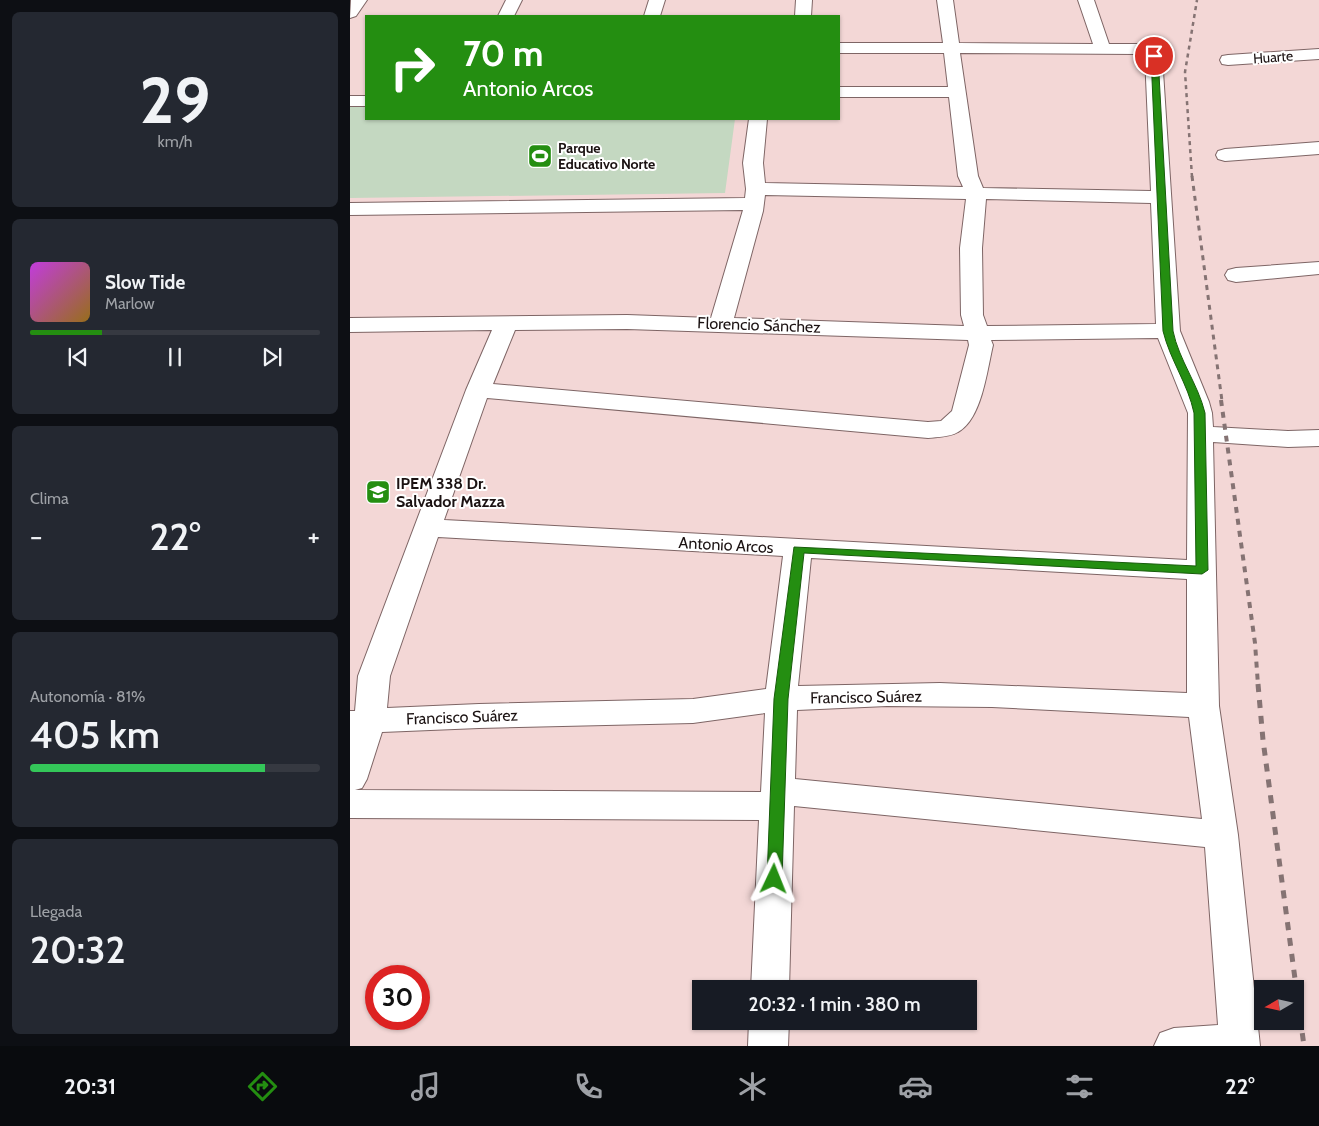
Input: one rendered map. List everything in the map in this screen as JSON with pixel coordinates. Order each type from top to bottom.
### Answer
[{"type":"street","points":[[350,12],[359,0]]},
{"type":"street","points":[[506,15],[514,0]]},
{"type":"street","points":[[652,15],[657,0]]},
{"type":"street","points":[[803,15],[804,0]]},
{"type":"street","points":[[478,390],[937,430],[948,428],[958,421],[964,411],[981,345],[972,315],[971,248],[976,205],[975,192],[968,176],[944,0]]},
{"type":"street","points":[[1086,0],[1104,49]]},
{"type":"street","points":[[840,48],[1145,49],[1154,56],[1168,331],[1176,357],[1196,397],[1201,434],[1203,706],[1221,835],[1240,1044],[1174,1046]]},
{"type":"street","name":"Huarte","points":[[1228,60],[1319,54]]},
{"type":"street","points":[[840,92],[958,92]]},
{"type":"street","points":[[350,101],[365,101]]},
{"type":"street","points":[[721,323],[755,196],[753,163],[758,120]]},
{"type":"street","points":[[1225,155],[1319,148]]},
{"type":"street","points":[[350,209],[755,196],[975,192],[1162,197]]},
{"type":"street","points":[[1236,275],[1319,268]]},
{"type":"street","name":"Florencio Sánchez","points":[[350,325],[627,322],[721,323],[977,333],[1168,331]]},
{"type":"street","points":[[350,778],[360,722],[374,695],[374,676],[478,390],[508,323]]},
{"type":"street","points":[[1201,434],[1288,439],[1319,438]]},
{"type":"street","name":"Antonio Arcos","points":[[429,528],[1202,570]]},
{"type":"street","points":[[770,980],[781,699],[798,549]]},
{"type":"street","name":"Francisco Suárez","points":[[360,722],[412,718],[696,711],[781,699],[992,695],[1203,706]]},
{"type":"street","points":[[350,804],[778,798],[1221,835]]},
{"type":"street","points":[[768,1046],[769,1030]]},
{"type":"green space","name":"Parque Educativo Norte","points":[[350,106],[365,106],[365,120],[735,120],[725,193],[350,198]]},
{"type":"railway","points":[[1192,177],[1185,72],[1197,0]]},
{"type":"railway","points":[[1192,176],[1222,401]]},
{"type":"railway","points":[[1221,400],[1255,643],[1258,685]]},
{"type":"railway","points":[[1258,684],[1263,740],[1304,1046]]},
{"type":"place","name":"Parque Educativo Norte","points":[[540,156]]},
{"type":"place","name":"IPEM 338 Dr. Salvador Mazza","points":[[378,492]]},
{"type":"route","points":[[774,879],[781,699],[798,549],[1202,570],[1200,413],[1196,397],[1172,348],[1168,331],[1154,56]]}]
